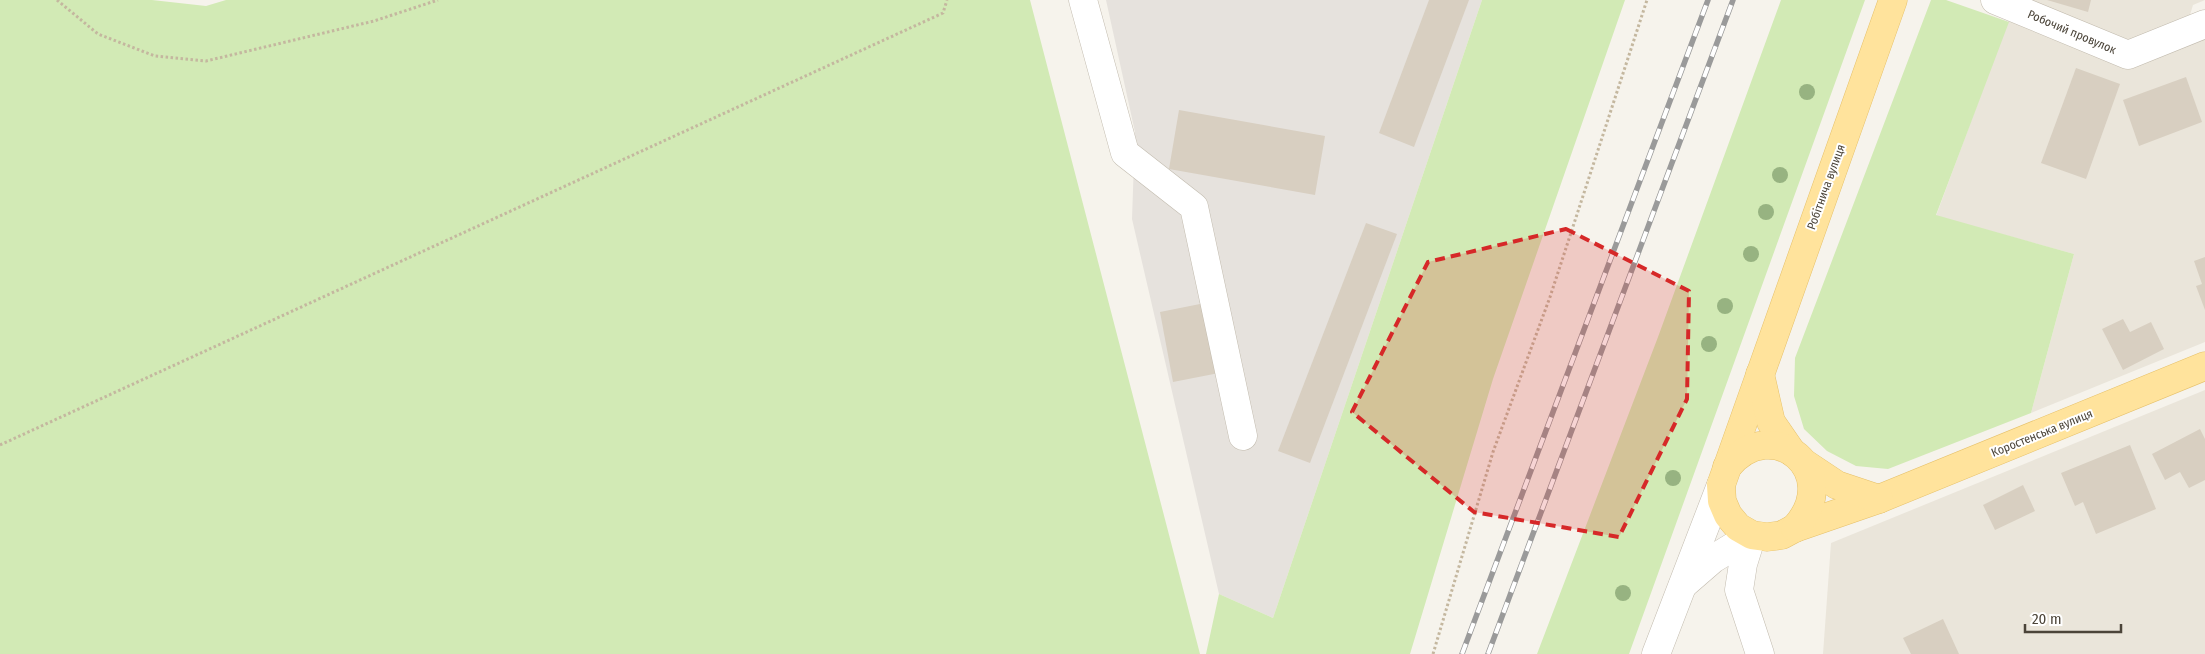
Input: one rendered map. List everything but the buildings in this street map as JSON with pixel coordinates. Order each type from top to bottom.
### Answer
[{"type":"main road","name":"Робітнича вулиця","points":[[1724,476],[1893,0]]},
{"type":"main road","name":"Коростенська вулиця","points":[[1795,528],[1879,500],[2205,366]]},
{"type":"main road","points":[[1760,374],[1771,422],[1798,457],[1812,480],[1813,498],[1807,515],[1795,528],[1775,536],[1752,535],[1738,527],[1728,515],[1722,501],[1724,476],[1746,450],[1758,445],[1775,445],[1798,457],[1837,485],[1879,500]]},
{"type":"street","points":[[1084,0],[1125,152],[1194,207],[1243,436]]},
{"type":"street","name":"Робочий провулок","points":[[1995,0],[2128,55],[2205,24]]},
{"type":"street","points":[[1656,654],[1724,476]]},
{"type":"street","points":[[1680,588],[1713,559],[1752,535]]},
{"type":"street","points":[[1752,535],[1742,564],[1739,590],[1760,654]]},
{"type":"path","points":[[58,0],[98,34],[155,56],[206,61],[374,21],[438,0]]},
{"type":"path","points":[[0,445],[943,13],[947,0]]},
{"type":"path","points":[[1433,654],[1493,452],[1550,297],[1647,0]]},
{"type":"highlighted area","points":[[1566,229],[1689,291],[1687,399],[1619,537],[1474,512],[1352,412],[1428,262]]},
{"type":"shaded area","points":[[1106,0],[1482,0],[1273,618],[1219,594],[1132,219],[1135,132]]},
{"type":"shaded area","points":[[2016,0],[2205,0],[2193,5],[2181,45],[2205,36],[2205,342],[2031,413],[2074,254],[1936,216]]},
{"type":"shaded area","points":[[2205,390],[2205,654],[1823,654],[1831,543]]},
{"type":"green space","points":[[0,0],[152,0],[206,6],[226,0],[1030,0],[1200,654],[0,654]]},
{"type":"green space","points":[[1482,0],[1625,0],[1493,379],[1410,654],[1206,654],[1219,594],[1273,618]]},
{"type":"green space","points":[[1781,0],[1865,0],[1629,654],[1537,654],[1658,337]]},
{"type":"green space","points":[[1931,0],[1946,0],[2009,22],[1936,215],[2074,254],[2031,413],[1888,469],[1856,466],[1827,451],[1804,429],[1794,396],[1795,358]]},
{"type":"railway","points":[[1462,654],[1708,0]]},
{"type":"railway","points":[[1488,654],[1733,0]]}]
